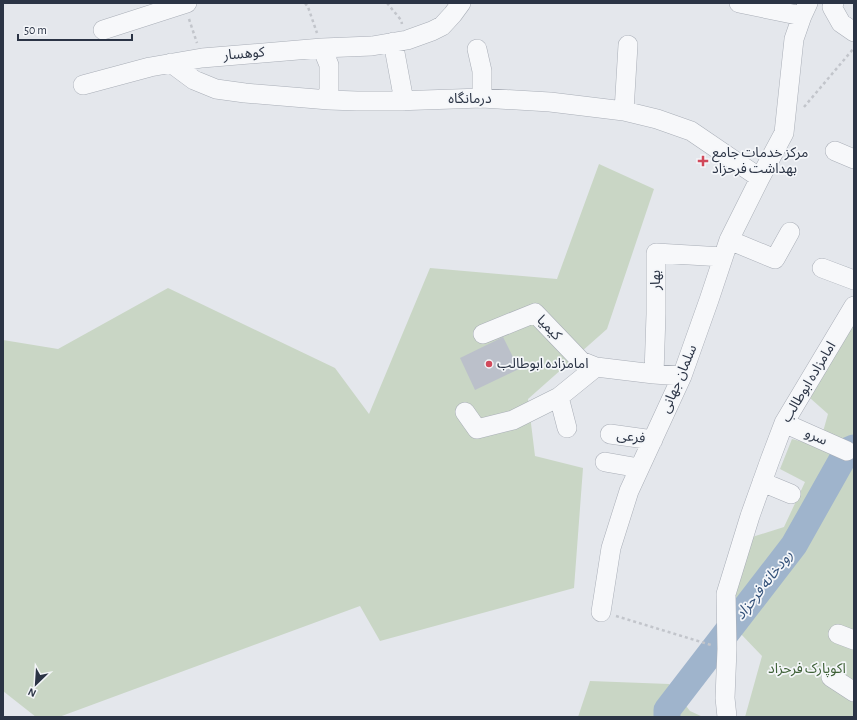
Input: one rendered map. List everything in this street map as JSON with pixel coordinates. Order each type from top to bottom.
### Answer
[{"type":"street","points":[[103,30],[185,3]]},
{"type":"street","name":"کوهسار","points":[[83,85],[150,67],[202,58],[322,48],[372,46],[400,41],[432,31],[442,26],[454,14],[461,3]]},
{"type":"street","points":[[739,3],[806,7]]},
{"type":"street","points":[[834,3],[832,7],[841,23],[854,32]]},
{"type":"street","name":"سلمان جهانی","points":[[601,612],[611,548],[628,491],[682,376],[726,248],[784,133],[794,39],[806,7]]},
{"type":"street","points":[[400,41],[404,101]]},
{"type":"street","points":[[624,110],[628,45]]},
{"type":"street","points":[[322,48],[329,65],[329,100]]},
{"type":"street","points":[[477,49],[482,71],[482,98]]},
{"type":"street","name":"درمانگاه","points":[[171,63],[194,80],[216,89],[245,94],[329,100],[404,101],[482,98],[550,102],[624,110],[657,119],[691,131],[760,178]]},
{"type":"street","points":[[835,151],[854,159]]},
{"type":"street","points":[[726,248],[775,259],[790,232]]},
{"type":"street","name":"بهار","points":[[654,374],[656,253],[726,248]]},
{"type":"street","points":[[822,268],[854,280]]},
{"type":"street","name":"امامزاده ابوطالب","points":[[727,717],[725,698],[727,650],[726,594],[750,516],[784,422],[854,306]]},
{"type":"street","name":"کیمیا","points":[[483,334],[535,313],[581,361],[630,379],[654,374],[682,376]]},
{"type":"street","points":[[465,412],[477,428],[513,420],[559,397],[596,367]]},
{"type":"street","points":[[559,397],[567,428]]},
{"type":"street","name":"سرو","points":[[784,422],[847,451]]},
{"type":"street","name":"فرعی","points":[[610,434],[652,440]]},
{"type":"street","points":[[605,462],[639,468]]},
{"type":"street","points":[[762,482],[791,494]]},
{"type":"street","points":[[831,677],[854,692]]},
{"type":"path","points":[[185,3],[202,58]]},
{"type":"path","points":[[304,3],[308,7],[322,48]]},
{"type":"path","points":[[388,3],[401,20],[400,41]]},
{"type":"path","points":[[801,111],[854,48]]},
{"type":"path","points":[[601,612],[727,650]]},
{"type":"green space","points":[[599,164],[654,189],[607,329],[528,399],[535,456],[583,468],[574,588],[380,641],[360,606],[59,717],[36,717],[3,691],[3,340],[58,349],[168,288],[335,368],[369,414],[430,268],[557,279]]},
{"type":"green space","name":"اکوپارک فرحزاد","points":[[854,317],[854,717],[745,717],[762,656],[739,632],[734,589],[749,538],[784,527],[805,482],[780,469],[792,439],[819,446],[828,414],[810,398],[851,328]]},
{"type":"green space","points":[[590,681],[669,684],[690,711],[703,717],[578,717]]},
{"type":"building","name":"امامزاده ابوطالب","points":[[503,337],[519,369],[475,390],[460,358]]},
{"type":"waterway","name":"رودخانه فرحزاد","points":[[667,717],[667,710],[794,545],[847,451],[854,448]]},
{"type":"place","name":"مركز خدمات جامع بهداشت فرحزاد","points":[[703,161]]},
{"type":"place","name":"امامزاده ابوطالب","points":[[489,364]]}]
